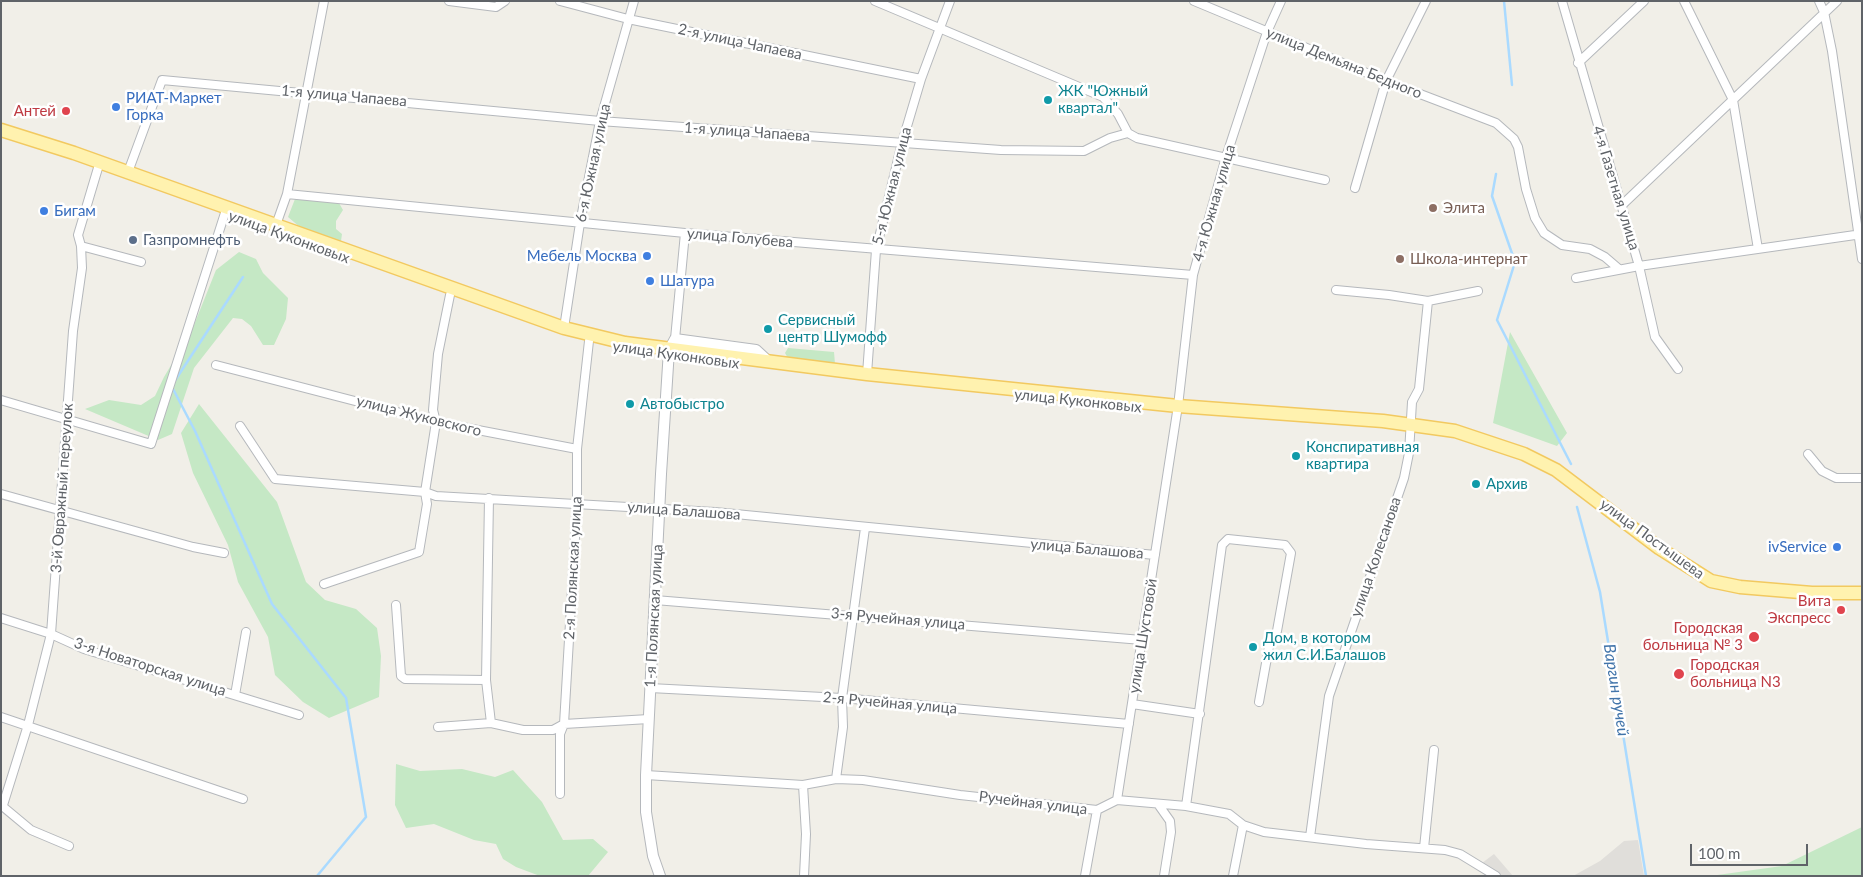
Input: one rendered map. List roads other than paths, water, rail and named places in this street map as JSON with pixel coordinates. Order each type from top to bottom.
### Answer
[{"type":"main road","name":"улица Куконковых","points":[[1,130],[128,172],[564,328],[625,343],[866,376]]},
{"type":"main road","name":"улица Куконковых","points":[[1,135],[225,213],[450,295],[589,341],[671,348],[866,376],[1178,409],[1323,421],[1410,423],[1455,431],[1487,440]]},
{"type":"main road","name":"улица Постышева","points":[[1487,440],[1524,454],[1556,470],[1659,548],[1711,581],[1740,587],[1812,593],[1862,593]]},
{"type":"street","points":[[276,225],[287,194],[324,1]]},
{"type":"street","points":[[449,1],[496,7],[504,1]]},
{"type":"street","name":"2-я улица Чапаева","points":[[560,1],[628,19],[921,79]]},
{"type":"street","name":"6-я Южная улица","points":[[564,328],[580,223],[600,121],[634,1]]},
{"type":"street","points":[[876,1],[1103,97],[1118,114],[1128,133],[1137,138],[1325,180]]},
{"type":"street","name":"5-я Южная улица","points":[[866,376],[876,250],[902,143],[921,79],[938,28],[950,1]]},
{"type":"street","name":"улица Демьяна Бедного","points":[[1194,1],[1386,81],[1496,123],[1514,139],[1518,148],[1526,189],[1535,218],[1544,233],[1562,245],[1590,249],[1604,257],[1618,269]]},
{"type":"street","name":"4-я Южная улица","points":[[1178,409],[1193,275],[1226,157],[1267,32],[1282,1]]},
{"type":"street","points":[[1355,188],[1386,81],[1426,1]]},
{"type":"street","name":"4-я Газетная улица","points":[[1562,1],[1578,63],[1639,266],[1655,336],[1678,369]]},
{"type":"street","points":[[1578,63],[1644,1]]},
{"type":"street","points":[[1684,1],[1733,100],[1758,249]]},
{"type":"street","points":[[1818,1],[1824,12],[1832,51],[1862,259]]},
{"type":"street","points":[[1622,205],[1837,1]]},
{"type":"street","name":"1-я улица Чапаева","points":[[128,172],[162,80],[600,121],[1001,150],[1084,152],[1110,138],[1128,133]]},
{"type":"street","name":"3-й Овражный переулок","points":[[2,805],[28,725],[51,634],[62,510],[73,331],[82,268],[81,246],[78,235],[98,168]]},
{"type":"street","name":"улица Голубева","points":[[287,194],[685,233],[1193,275]]},
{"type":"street","points":[[1,400],[151,444],[225,213]]},
{"type":"street","points":[[671,348],[685,233]]},
{"type":"street","points":[[1576,278],[1618,269],[1860,235]]},
{"type":"street","points":[[81,246],[141,262]]},
{"type":"street","points":[[1336,290],[1428,301],[1478,291]]},
{"type":"street","points":[[324,584],[419,552],[427,504],[424,492],[436,422],[433,410],[438,354],[450,295]]},
{"type":"street","name":"улица Колесанова","points":[[1310,837],[1329,696],[1404,478],[1409,453],[1412,402],[1419,389],[1428,301]]},
{"type":"street","name":"2-я Полянская улица","points":[[560,794],[560,734],[564,724],[577,504],[577,449],[589,341]]},
{"type":"street","name":"1-я Полянская улица","points":[[660,876],[653,856],[646,812],[646,775],[659,508],[671,348]]},
{"type":"street","name":"улица Жуковского","points":[[216,365],[436,422],[577,449]]},
{"type":"street","name":"улица Шустовой","points":[[1117,800],[1178,409]]},
{"type":"street","name":"улица Балашова","points":[[240,426],[275,479],[424,492],[436,496],[659,508],[1155,556]]},
{"type":"street","points":[[1808,454],[1822,471],[1836,478],[1862,478]]},
{"type":"street","points":[[1,494],[193,547],[224,553]]},
{"type":"street","points":[[490,498],[486,680],[491,723]]},
{"type":"street","points":[[836,779],[843,727],[842,698],[865,528]]},
{"type":"street","points":[[1186,806],[1222,545],[1228,539],[1285,545],[1290,553],[1277,631],[1270,641],[1259,702]]},
{"type":"street","name":"3-я Ручейная улица","points":[[654,600],[1142,640]]},
{"type":"street","points":[[396,604],[400,676],[405,679],[486,680]]},
{"type":"street","name":"3-я Новаторская улица","points":[[1,618],[51,634],[84,649],[299,715]]},
{"type":"street","points":[[235,694],[246,632]]},
{"type":"street","name":"2-я Ручейная улица","points":[[650,688],[842,698],[1129,724]]},
{"type":"street","points":[[1132,704],[1200,714]]},
{"type":"street","points":[[1,717],[243,799]]},
{"type":"street","points":[[438,727],[491,723],[523,730],[553,730],[564,724],[649,719]]},
{"type":"street","points":[[1424,848],[1434,750]]},
{"type":"street","name":"Ручейная улица","points":[[646,775],[803,785],[836,779],[863,780],[960,795],[1000,797],[1097,810],[1117,800]]},
{"type":"street","points":[[803,785],[806,834],[804,876]]},
{"type":"street","points":[[1117,800],[1186,806],[1229,814],[1243,825],[1264,832],[1366,844],[1424,848],[1460,854],[1496,876]]},
{"type":"street","points":[[1158,804],[1170,821],[1164,876]]},
{"type":"street","points":[[2,805],[31,830],[69,846]]},
{"type":"street","points":[[1085,876],[1097,810]]},
{"type":"street","points":[[1233,876],[1243,825]]},
{"type":"waterway","name":"Варгин ручей","points":[[1504,1],[1512,85]]},
{"type":"waterway","name":"Варгин ручей","points":[[1496,174],[1492,196],[1515,262],[1497,320],[1571,464]]},
{"type":"waterway","points":[[174,382],[243,277]]},
{"type":"waterway","points":[[172,387],[195,431],[272,604],[346,698],[366,817],[317,876]]},
{"type":"waterway","name":"Варгин ручей","points":[[1577,507],[1600,592],[1646,876]]},
{"type":"place","name":"ЖК \"Южный квартал\"","points":[[1048,100]]},
{"type":"place","name":"РИАТ-Маркет Горка","points":[[116,107]]},
{"type":"place","name":"Антей","points":[[66,111]]},
{"type":"place","name":"Элита","points":[[1433,208]]},
{"type":"place","name":"Бигам","points":[[44,211]]},
{"type":"place","name":"Газпромнефть","points":[[133,240]]},
{"type":"place","name":"Мебель Москва","points":[[647,256]]},
{"type":"place","name":"Школа-интернат","points":[[1400,259]]},
{"type":"place","name":"Шатура","points":[[650,281]]},
{"type":"place","name":"Сервисный центр Шумофф","points":[[768,329]]},
{"type":"place","name":"Автобыстро","points":[[630,404]]},
{"type":"place","name":"Конспиративная квартира","points":[[1296,456]]},
{"type":"place","name":"Архив","points":[[1476,484]]},
{"type":"place","name":"ivService","points":[[1837,547]]},
{"type":"place","name":"Вита Экспресс","points":[[1841,610]]},
{"type":"place","name":"Городская больница № 3","points":[[1754,637]]},
{"type":"place","name":"Дом, в котором жил С.И.Балашов","points":[[1253,647]]},
{"type":"place","name":"Городская больница N3","points":[[1679,674]]}]
